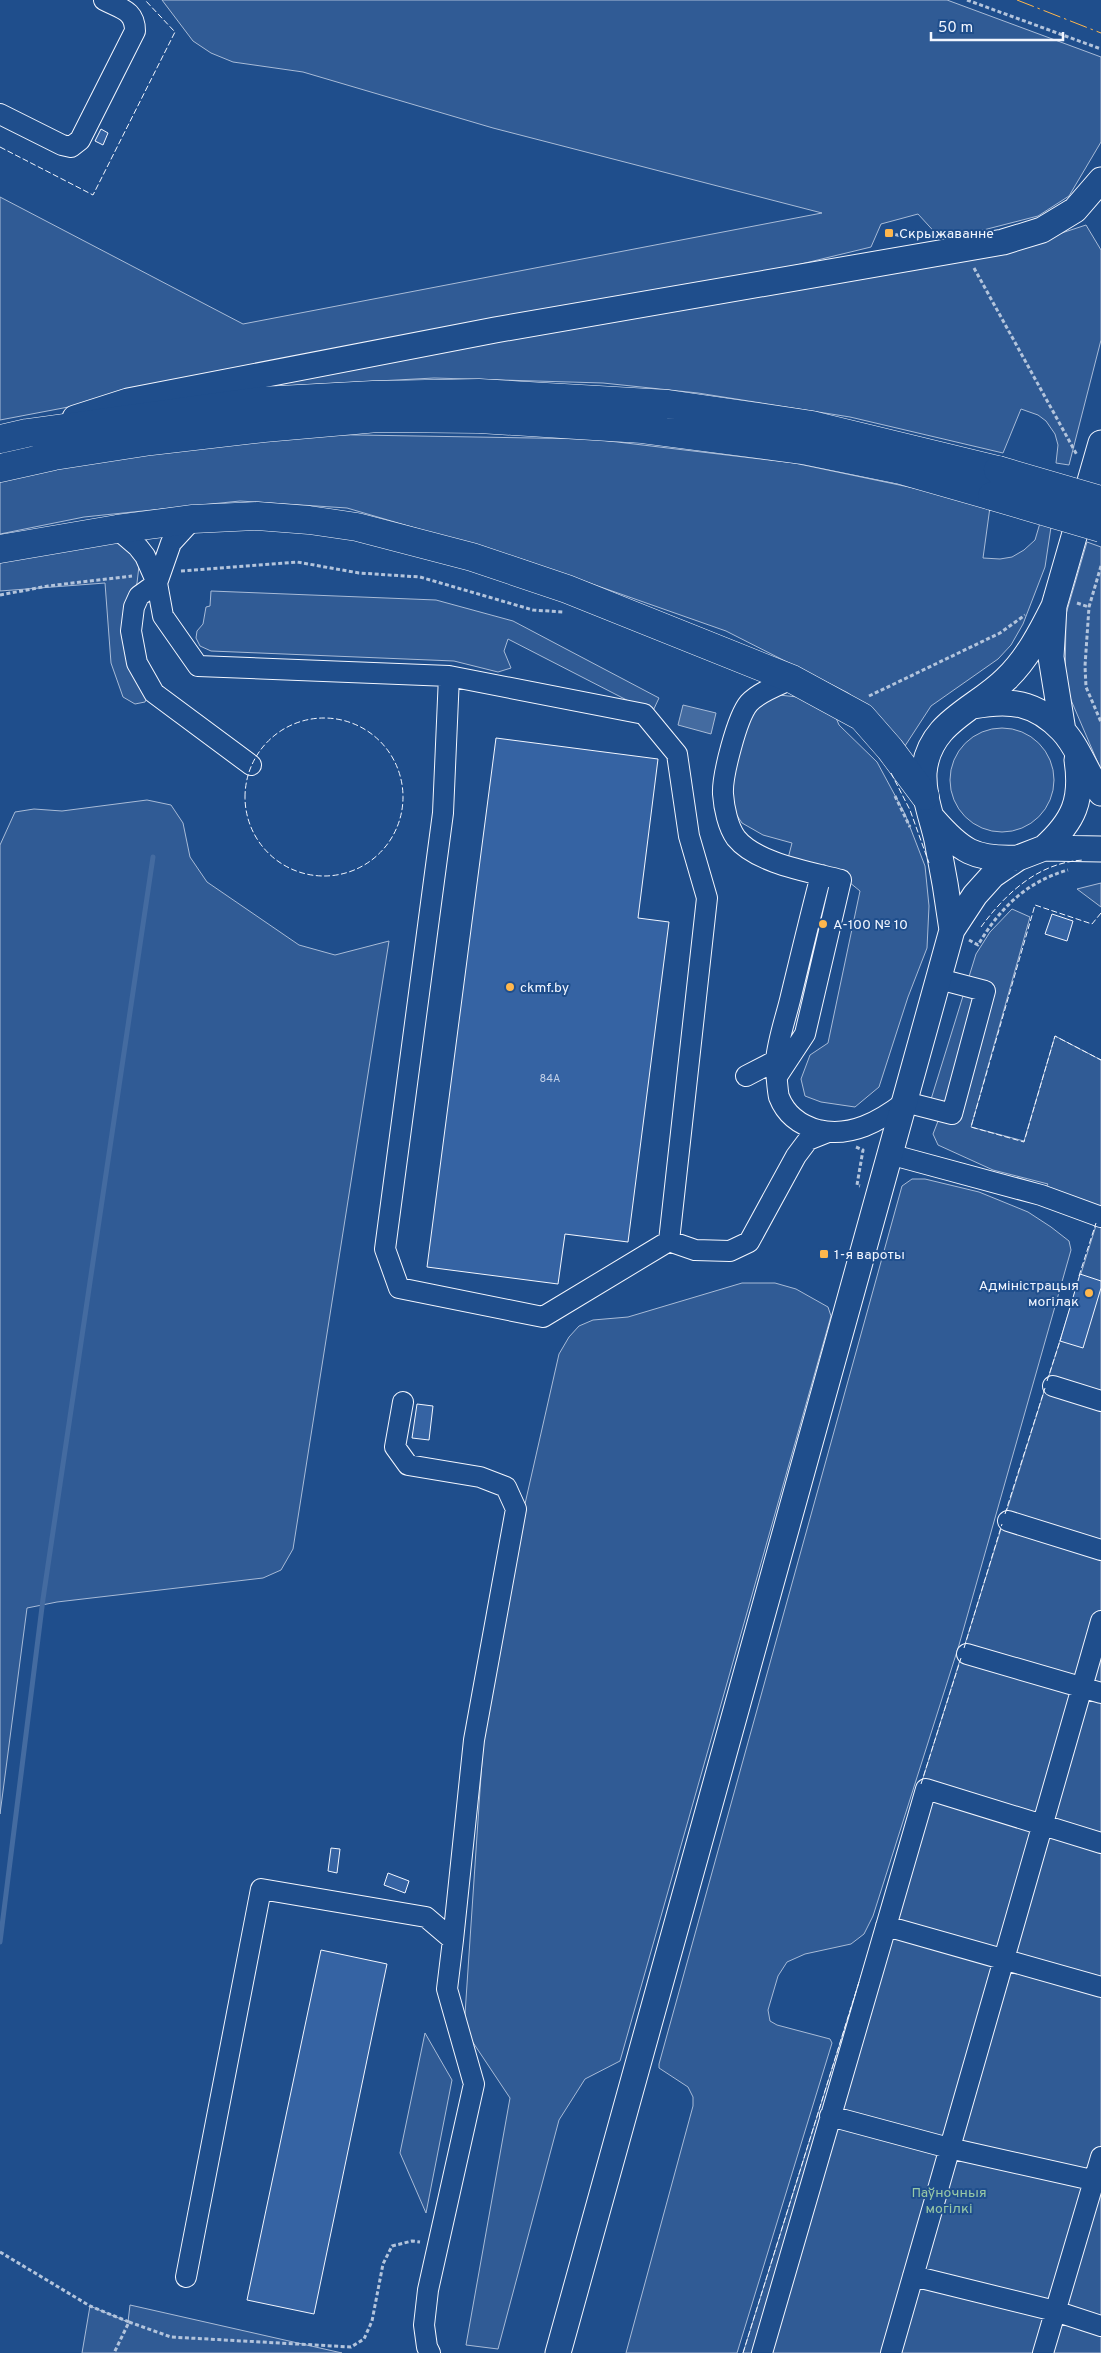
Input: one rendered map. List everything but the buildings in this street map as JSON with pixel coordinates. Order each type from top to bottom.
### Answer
[{"type":"highway","points":[[0,439],[27,433],[261,401],[373,394],[479,393],[668,404],[812,425],[995,483],[1101,528]]},
{"type":"highway","points":[[0,468],[54,456],[151,441],[264,428],[378,418],[478,419],[642,429],[803,450],[901,470],[1101,500]]},
{"type":"highway","points":[[0,549],[117,529],[193,519],[257,516],[310,520],[357,527],[472,557],[567,588],[792,678],[862,717],[890,749],[928,806]]},
{"type":"main road","points":[[1101,180],[1101,202]]},
{"type":"main road","points":[[27,433],[128,401],[495,330],[1003,242],[1042,230],[1075,210],[1101,180]]},
{"type":"main road","points":[[952,930],[945,876],[928,806],[924,772],[930,748],[946,725],[1006,680],[1033,646],[1099,452]]},
{"type":"main road","points":[[1048,605],[1051,657],[1063,730],[1101,793]]},
{"type":"main road","points":[[971,706],[998,702],[1019,702],[1036,710],[1063,730]]},
{"type":"main road","points":[[556,2349],[859,1271],[952,930],[975,895],[993,875],[1018,858],[1044,848],[1062,832],[1077,803],[1080,779],[1076,752]]},
{"type":"main road","points":[[928,806],[954,842],[976,855],[997,859],[1018,858]]},
{"type":"main road","points":[[1044,848],[1101,849]]},
{"type":"street","points":[[0,114],[62,145],[71,147],[80,140],[135,31],[135,20],[129,12],[104,0]]},
{"type":"street","points":[[193,519],[171,543],[157,583],[139,596],[134,607],[131,631],[137,663],[154,693],[251,765]]},
{"type":"street","points":[[117,529],[138,547],[157,583],[163,616],[198,666],[449,676],[644,714],[677,754],[689,836],[708,898],[669,1241]]},
{"type":"street","points":[[449,676],[443,813],[385,1249],[399,1288],[543,1317],[669,1241]]},
{"type":"street","points":[[746,1076],[777,1068],[806,1034],[841,880],[786,866],[750,850],[736,838],[732,830],[723,794],[726,772],[737,729],[750,703],[792,678]]},
{"type":"street","points":[[669,1241],[695,1250],[730,1251],[749,1242],[796,1156],[808,1140],[828,1132],[862,1128],[889,1114],[905,1102],[952,1114],[985,992],[939,979]]},
{"type":"street","points":[[777,1068],[778,1095],[786,1110],[795,1120],[808,1127],[828,1132]]},
{"type":"street","points":[[890,1154],[1041,1195],[1100,1217]]},
{"type":"street","points":[[1053,1386],[1101,1401]]},
{"type":"street","points":[[403,1402],[395,1447],[408,1465],[480,1477],[506,1487],[516,1509],[474,1740],[446,1989],[474,2084],[437,2244],[424,2325],[427,2347],[430,2353]]},
{"type":"street","points":[[1008,1521],[1101,1550]]},
{"type":"street","points":[[891,2353],[1101,1621]]},
{"type":"street","points":[[967,1654],[1101,1693]]},
{"type":"street","points":[[762,2353],[926,1789],[1101,1843]]},
{"type":"street","points":[[186,2277],[261,1889],[426,1917],[452,1940]]},
{"type":"street","points":[[886,1926],[1101,1986]]},
{"type":"street","points":[[830,2116],[949,2148],[1098,2181]]},
{"type":"street","points":[[1042,2353],[1098,2181],[1101,2157]]},
{"type":"street","points":[[913,2276],[1055,2311],[1101,2326]]},
{"type":"path","points":[[967,0],[1101,49]]},
{"type":"path","points":[[973,266],[1076,455],[1099,452]]},
{"type":"path","points":[[1101,566],[1089,607],[1085,666],[1086,686],[1101,722]]},
{"type":"path","points":[[862,717],[869,695],[1000,632],[1048,605],[1089,607]]},
{"type":"path","points":[[0,2252],[90,2306],[171,2337],[351,2347],[364,2339],[372,2321],[383,2264],[392,2246],[412,2240],[437,2244]]},
{"type":"path","points":[[114,2353],[129,2322]]},
{"type":"shaded area","points":[[162,0],[947,0],[1101,57],[1101,142],[1069,196],[1038,216],[960,236],[940,238],[918,214],[881,224],[871,247],[727,282],[0,420],[0,197],[243,324],[822,213],[493,128],[303,72],[233,62],[211,53],[193,41]]},
{"type":"shaded area","points":[[1086,225],[1101,250],[1101,340],[1069,465],[1056,463],[1058,445],[1055,434],[1046,421],[1038,415],[1021,409],[1003,453],[850,417],[698,393],[603,383],[434,378],[264,387],[265,382],[1022,246]]},
{"type":"shaded area","points":[[300,434],[592,439],[794,463],[971,500],[990,507],[983,558],[1000,559],[1012,557],[1024,550],[1035,540],[1040,523],[1051,527],[1045,567],[1023,624],[1011,645],[998,659],[931,706],[903,749],[873,713],[848,693],[726,631],[521,559],[347,508],[240,501],[84,517],[0,534],[0,479],[133,454]]},
{"type":"shaded area","points":[[117,541],[136,557],[139,566],[137,583],[128,608],[149,692],[145,702],[135,704],[123,697],[111,663],[105,583],[0,591],[0,556]]},
{"type":"shaded area","points":[[1087,542],[1101,547],[1101,770],[1065,686],[1066,614]]},
{"type":"shaded area","points":[[211,591],[436,600],[513,621],[659,698],[652,713],[508,639],[504,651],[511,668],[498,672],[454,661],[211,651],[200,646],[196,638],[197,631],[203,624],[206,607],[210,606]]},
{"type":"shaded area","points":[[779,695],[816,699],[834,713],[839,725],[877,762],[905,814],[925,866],[929,906],[927,948],[908,997],[879,1087],[855,1107],[821,1102],[805,1096],[801,1079],[810,1055],[828,1043],[860,891],[849,882],[786,866],[792,843],[763,835],[742,823],[732,808],[728,788],[750,709]]},
{"type":"shaded area","points":[[683,705],[716,713],[711,734],[678,725]]},
{"type":"shaded area","points":[[1002,728],[1022,732],[1039,743],[1050,760],[1054,780],[1050,800],[1039,817],[1022,828],[1002,832],[982,828],[965,817],[954,800],[950,780],[954,760],[965,743],[982,732]]},
{"type":"shaded area","points":[[147,800],[171,805],[183,823],[190,857],[207,882],[299,945],[335,955],[389,941],[293,1549],[281,1570],[263,1578],[57,1602],[27,1608],[0,1814],[0,845],[15,812],[34,809],[62,811]]},
{"type":"shaded area","points":[[1101,883],[1101,907],[1077,889]]},
{"type":"shaded area","name":"Паўночныя могілкі","points":[[1012,909],[1030,917],[971,1127],[1024,1141],[1055,1036],[1101,1060],[1101,2353],[743,2353],[1099,1216],[1041,1195],[1048,1184],[993,1170],[938,1145],[933,1134],[940,1116],[928,1109],[976,954],[990,932]]},
{"type":"shaded area","points":[[912,1179],[925,1179],[979,1192],[1028,1212],[1069,1241],[1071,1250],[959,1645],[873,1916],[864,1934],[851,1944],[805,1954],[787,1962],[778,1976],[768,2010],[770,2021],[777,2025],[830,2039],[832,2043],[737,2353],[626,2353],[693,2106],[693,2097],[688,2087],[659,2068],[659,2064],[902,1186]]},
{"type":"shaded area","points":[[742,1283],[775,1283],[796,1289],[828,1307],[831,1316],[620,2061],[585,2079],[559,2120],[498,2349],[466,2345],[510,2098],[464,2029],[483,1746],[522,1517],[559,1354],[569,1337],[579,1326],[593,1320],[628,1317]]},
{"type":"shaded area","points":[[425,2033],[452,2080],[426,2213],[400,2153]]},
{"type":"shaded area","points":[[130,2305],[342,2353],[82,2353],[90,2306],[128,2322]]},
{"type":"waterway","points":[[0,1942],[43,1599],[153,857]]},
{"type":"fence","points":[[0,147],[93,195],[175,32],[145,0]]},
{"type":"fence","points":[[316,718],[332,718],[361,727],[380,741],[390,753],[397,767],[403,789],[403,797],[403,805],[397,827],[390,841],[380,853],[368,863],[354,870],[332,876],[316,876],[294,870],[280,863],[258,841],[251,827],[245,805],[245,789],[251,767],[258,753],[280,731],[294,724],[316,718]]},
{"type":"fence","points":[[891,773],[910,810],[929,863]]},
{"type":"fence","points":[[981,927],[1001,902],[1038,873],[1068,862],[1084,860]]},
{"type":"fence","points":[[1101,913],[1092,924],[1035,905],[971,1127],[1024,1142],[1055,1036],[1101,1060]]},
{"type":"fence","points":[[1079,1276],[1096,1223]]},
{"type":"fence","points":[[1047,1381],[1061,1338]]},
{"type":"fence","points":[[1005,1514],[1045,1388]]},
{"type":"fence","points":[[964,1648],[1002,1524]]},
{"type":"fence","points":[[921,1784],[961,1658]]},
{"type":"fence","points":[[743,2353],[859,1982]]},
{"type":"power","points":[[1017,0],[1101,33]]},
{"type":"place","name":"Скрыжаванне","points":[[889,233]]},
{"type":"place","name":"А-100 № 10","points":[[823,924]]},
{"type":"place","name":"ckmf.by","points":[[510,987]]},
{"type":"place","name":"1-я вароты","points":[[824,1254]]},
{"type":"place","name":"Адміністрацыя могілак","points":[[1089,1293]]}]
